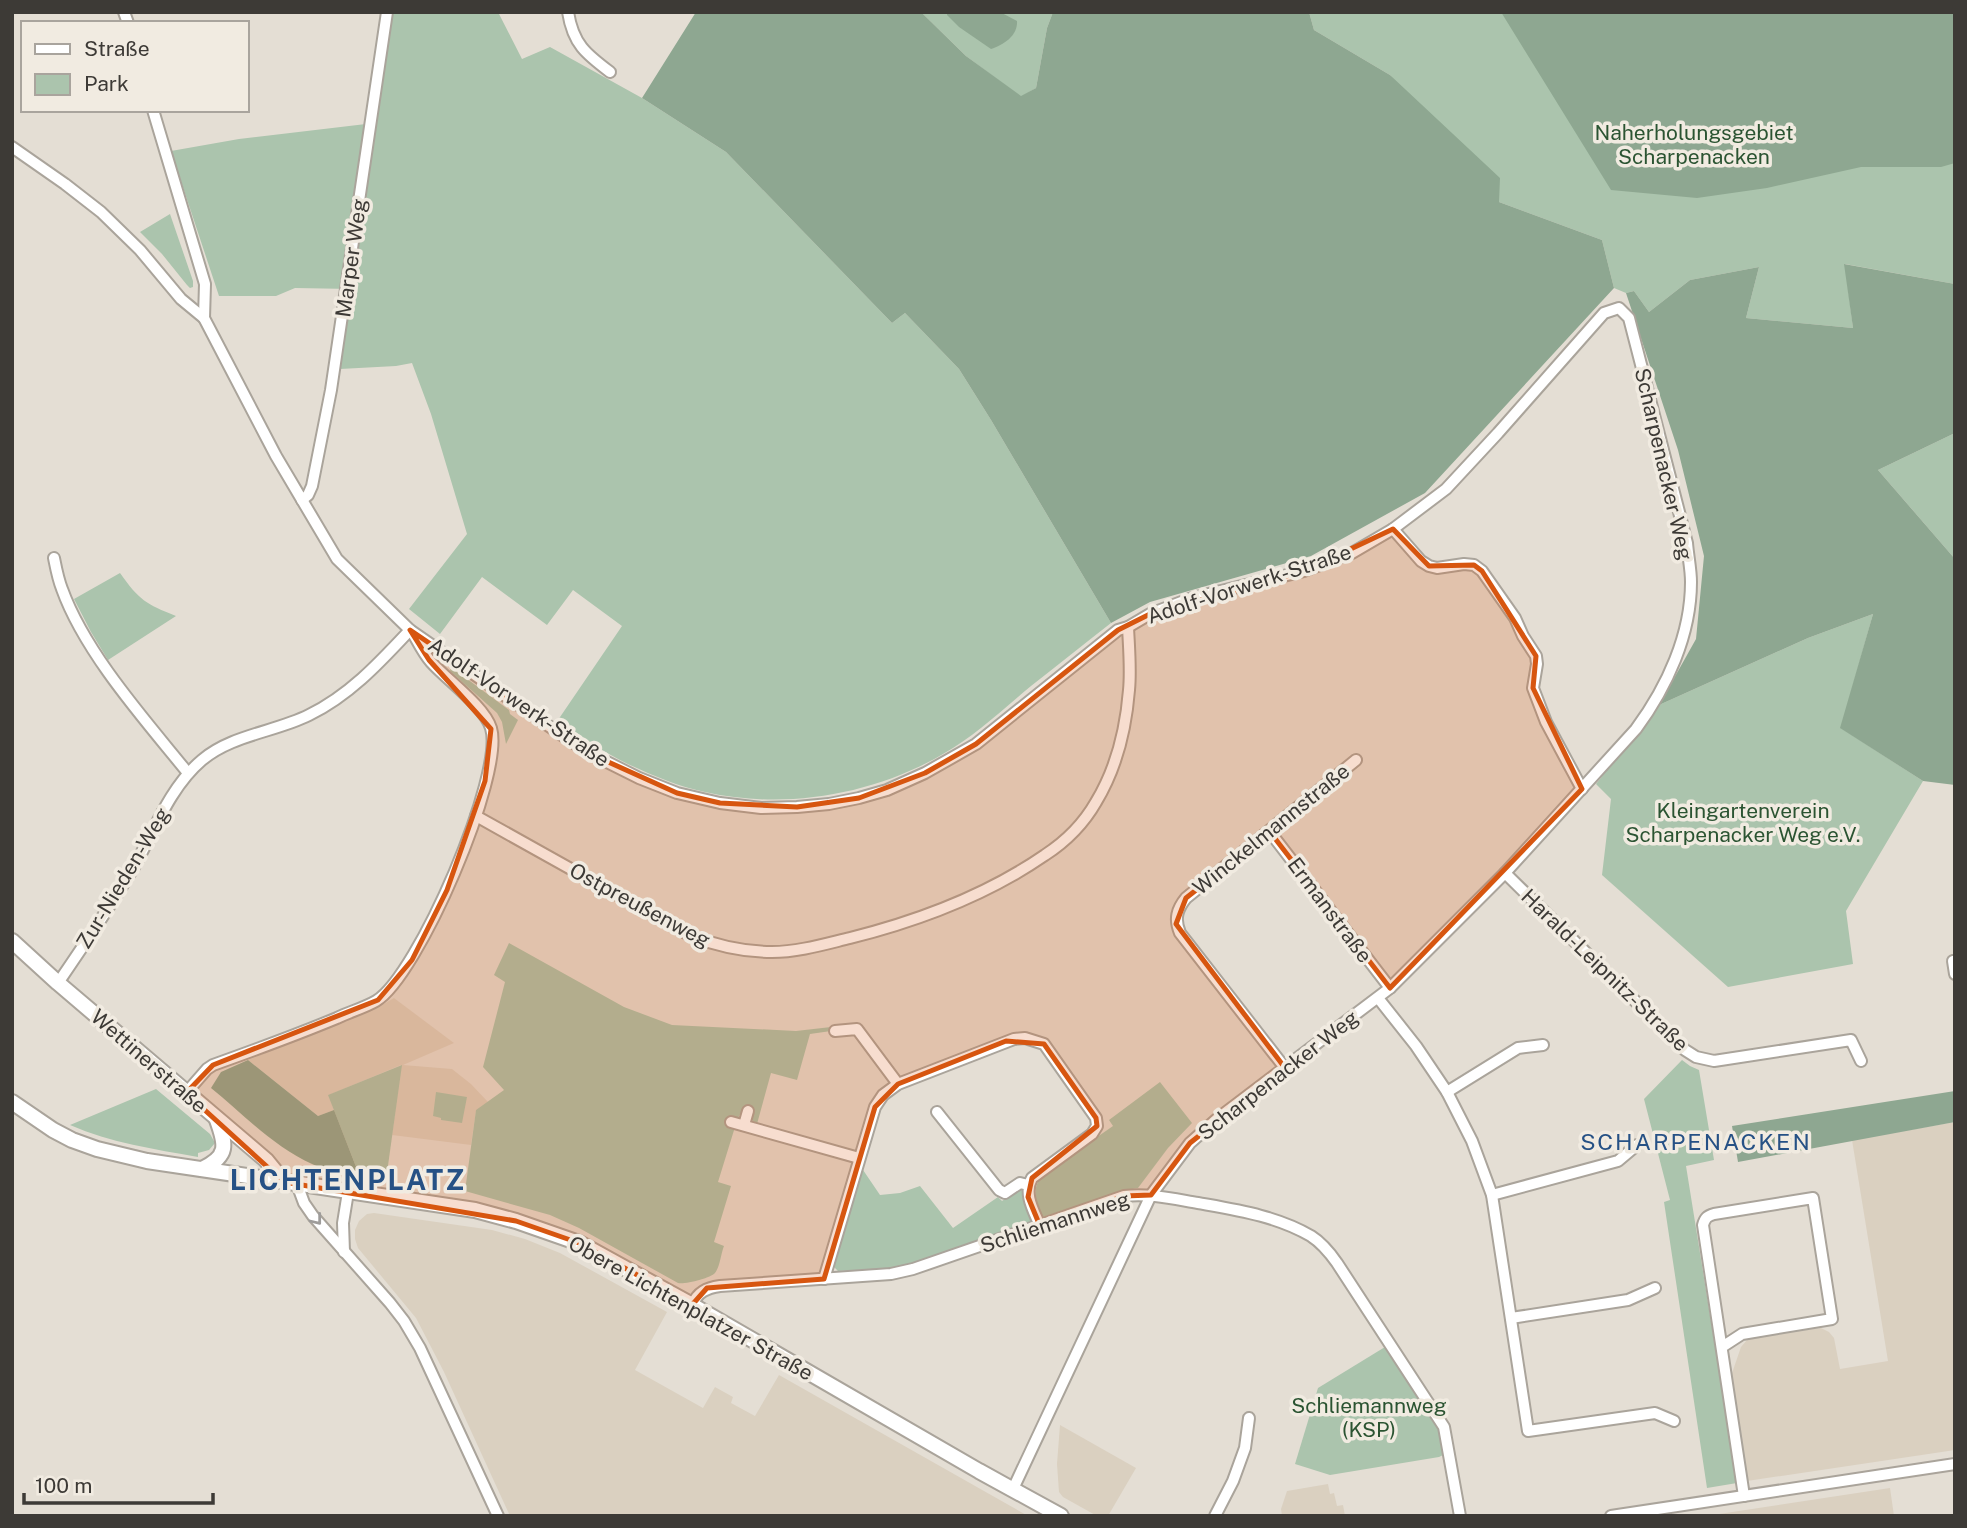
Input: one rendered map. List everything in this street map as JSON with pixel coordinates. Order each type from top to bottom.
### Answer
[{"type":"main road","name":"Wettinerstraße","points":[[12,941],[290,1183]]},
{"type":"main road","name":"Obere Lichtenplatzer Straße","points":[[12,1102],[53,1130],[97,1149],[146,1161],[475,1210],[579,1243],[1060,1516]]},
{"type":"main road","points":[[202,1170],[213,1164],[222,1154],[224,1138],[217,1119]]},
{"type":"street","name":"Marper Weg","points":[[302,500],[312,486],[331,390],[387,12]]},
{"type":"street","points":[[568,12],[570,26],[578,43],[591,58],[610,72]]},
{"type":"street","name":"Adolf-Vorwerk-Straße","points":[[154,112],[205,284],[204,318],[276,456],[337,559],[411,629],[518,706],[595,756],[677,793],[720,803],[761,808],[818,805],[887,790],[925,773],[976,744],[1118,630],[1192,598],[1316,566],[1352,553],[1394,529],[1446,489],[1604,313],[1619,308],[1629,318]]},
{"type":"street","points":[[12,147],[101,212],[140,250],[181,299],[204,318]]},
{"type":"street","name":"Scharpenacker Weg","points":[[1013,1489],[1151,1195],[1190,1143],[1217,1119],[1390,988],[1505,873],[1582,789],[1636,729],[1660,693],[1678,653],[1687,618],[1691,582],[1687,543],[1629,318]]},
{"type":"street","points":[[1394,529],[1421,561],[1429,566],[1437,568],[1464,564],[1474,565],[1482,571],[1515,618],[1522,636],[1536,656],[1533,688],[1546,722],[1582,789]]},
{"type":"street","points":[[54,558],[61,588],[93,648],[121,689],[188,773]]},
{"type":"street","name":"Ostpreußenweg","points":[[476,816],[689,935],[716,946],[744,951],[775,952],[826,944],[885,929],[952,905],[1000,882],[1046,855],[1075,831],[1096,803],[1118,752],[1129,688],[1128,627]]},
{"type":"street","points":[[186,1093],[206,1069],[213,1065],[297,1035],[378,1000],[400,976],[419,946],[447,890],[476,816],[493,741],[485,716],[429,660],[411,629]]},
{"type":"street","name":"Zur-Nieden-Weg","points":[[58,983],[127,879],[188,773],[204,758],[225,746],[310,715],[333,701],[372,670],[411,629]]},
{"type":"street","name":"Winckelmannstraße","points":[[1285,1068],[1180,933],[1177,915],[1186,898],[1356,760]]},
{"type":"street","name":"Ermanstraße","points":[[1270,832],[1390,988]]},
{"type":"street","name":"Harald-Leipnitz-Straße","points":[[1505,873],[1685,1050],[1696,1057],[1714,1061],[1851,1040],[1861,1061]]},
{"type":"street","points":[[1953,961],[1955,974]]},
{"type":"street","points":[[1378,998],[1447,1091],[1472,1141],[1492,1195],[1528,1432],[1655,1413],[1674,1421]]},
{"type":"street","points":[[835,1031],[858,1029],[898,1084]]},
{"type":"street","points":[[824,1279],[875,1107],[883,1095],[898,1084],[1006,1041],[1025,1038],[1044,1044],[1096,1118],[1097,1126],[1092,1134],[1032,1178],[1028,1185],[1028,1197],[1040,1226]]},
{"type":"street","points":[[1447,1091],[1518,1048],[1544,1045]]},
{"type":"street","points":[[744,1125],[748,1111]]},
{"type":"street","points":[[937,1112],[999,1190],[1005,1193],[1020,1183],[1028,1185]]},
{"type":"street","points":[[731,1122],[859,1158]]},
{"type":"street","points":[[1492,1195],[1618,1161],[1637,1145]]},
{"type":"street","points":[[290,1183],[313,1216],[404,1321],[420,1348],[498,1516]]},
{"type":"street","points":[[344,1252],[343,1230],[348,1192]]},
{"type":"street","name":"Schliemannweg","points":[[692,1305],[696,1295],[707,1288],[891,1275],[1124,1196],[1151,1195],[1258,1215],[1311,1236],[1324,1246],[1338,1263],[1444,1427],[1460,1516]]},
{"type":"street","points":[[1721,1347],[1742,1334],[1832,1319],[1813,1198],[1714,1214],[1704,1219],[1703,1231],[1744,1496]]},
{"type":"street","points":[[1511,1318],[1628,1300],[1656,1288]]},
{"type":"street","points":[[1215,1516],[1233,1481],[1245,1448],[1249,1419]]},
{"type":"street","points":[[1611,1516],[1955,1464]]},
{"type":"highlighted area","points":[[1393,529],[1429,566],[1474,565],[1482,571],[1536,656],[1533,688],[1582,789],[1390,988],[1270,832],[1186,898],[1176,924],[1285,1068],[1190,1143],[1151,1195],[1124,1196],[1040,1226],[1028,1197],[1032,1178],[1097,1126],[1096,1118],[1044,1044],[1006,1041],[898,1084],[875,1107],[824,1279],[707,1288],[692,1305],[579,1243],[516,1221],[284,1182],[186,1093],[213,1065],[378,1000],[412,960],[447,890],[485,781],[491,729],[429,660],[410,630],[595,756],[677,793],[720,803],[797,807],[859,798],[925,773],[976,744],[1118,630],[1150,614],[1304,571]]},
{"type":"shaded area","points":[[394,998],[454,1043],[403,1065],[452,1069],[488,1102],[476,1111],[471,1145],[392,1135],[401,1065],[329,1095],[334,1110],[318,1116],[248,1060]]},
{"type":"shaded area","points":[[1955,1122],[1955,1450],[1747,1481],[1731,1376],[1741,1347],[1747,1340],[1821,1328],[1834,1338],[1840,1369],[1888,1361],[1852,1140]]},
{"type":"shaded area","points":[[367,1214],[492,1230],[560,1253],[667,1312],[635,1370],[703,1408],[715,1387],[733,1397],[731,1403],[755,1416],[779,1375],[1028,1516],[510,1516],[444,1372],[416,1318],[358,1248],[355,1230],[359,1221]]},
{"type":"shaded area","points":[[1060,1425],[1136,1468],[1108,1516],[1097,1516],[1059,1492],[1057,1464]]},
{"type":"shaded area","points":[[1328,1484],[1330,1494],[1334,1493],[1337,1506],[1343,1505],[1345,1516],[1282,1516],[1281,1509],[1287,1491]]},
{"type":"shaded area","points":[[1890,1488],[1894,1516],[1706,1516]]},
{"type":"green space","points":[[384,12],[498,12],[522,59],[550,47],[642,98],[726,152],[892,323],[905,313],[959,369],[1111,623],[966,739],[916,768],[858,789],[797,799],[766,799],[705,792],[667,781],[611,755],[558,720],[622,626],[573,590],[547,625],[482,577],[440,634],[409,609],[467,534],[431,414],[412,363],[340,369],[352,289],[295,288],[276,296],[219,296],[171,151],[239,139],[366,124]]},
{"type":"green space","points":[[696,12],[921,12],[966,56],[1021,96],[1036,88],[1047,28],[1053,12],[1309,12],[1314,30],[1390,75],[1500,178],[1499,202],[1602,240],[1614,288],[1425,493],[1311,556],[1150,602],[1111,623],[959,369],[905,313],[892,323],[726,152],[642,98]]},
{"type":"green space","points":[[921,12],[1053,12],[1047,28],[1036,88],[1021,97],[966,56]]},
{"type":"green space","points":[[947,12],[1000,12],[1017,21],[1017,26],[1009,39],[991,49],[959,27]]},
{"type":"green space","name":"Naherholungsgebiet Scharpenacken","points":[[1309,12],[1955,12],[1955,284],[1845,264],[1853,328],[1746,318],[1759,267],[1690,280],[1649,312],[1634,291],[1626,293],[1614,288],[1602,240],[1499,202],[1390,75],[1314,30]]},
{"type":"green space","points":[[1501,12],[1955,12],[1955,163],[1941,167],[1861,167],[1767,188],[1697,198],[1611,190]]},
{"type":"green space","points":[[170,214],[193,281],[193,287],[190,288],[140,232]]},
{"type":"green space","points":[[1844,264],[1955,284],[1955,433],[1878,470],[1955,559],[1955,785],[1923,781],[1840,728],[1873,614],[1808,638],[1659,705],[1696,639],[1704,556],[1678,450],[1626,293],[1634,291],[1649,312],[1690,280],[1759,267],[1746,318],[1853,328]]},
{"type":"green space","points":[[1955,433],[1955,559],[1878,470]]},
{"type":"green space","points":[[120,573],[144,600],[176,616],[108,660],[74,599]]},
{"type":"green space","name":"Kleingartenverein Scharpenacker Weg e.V.","points":[[1873,614],[1841,728],[1923,781],[1846,911],[1853,964],[1728,987],[1602,875],[1611,799],[1596,784],[1659,705],[1808,638]]},
{"type":"green space","points":[[451,667],[509,710],[518,720],[506,744],[502,722],[497,713],[450,671]]},
{"type":"green space","points":[[509,943],[624,1007],[672,1025],[796,1031],[831,1027],[831,1031],[810,1034],[797,1080],[771,1073],[757,1124],[752,1120],[753,1108],[745,1105],[738,1118],[728,1116],[726,1125],[735,1127],[718,1182],[731,1186],[714,1242],[724,1246],[713,1275],[678,1283],[579,1228],[550,1215],[465,1191],[476,1110],[504,1090],[483,1067],[505,982],[494,975]]},
{"type":"green space","points":[[248,1060],[318,1116],[334,1110],[360,1177],[324,1168],[298,1157],[211,1088],[221,1072]]},
{"type":"green space","points":[[1682,1060],[1699,1070],[1714,1160],[1686,1166],[1737,1483],[1707,1488],[1664,1202],[1670,1200],[1644,1099]]},
{"type":"green space","points":[[402,1065],[386,1180],[360,1177],[328,1095]]},
{"type":"green space","points":[[1160,1082],[1192,1123],[1168,1148],[1138,1188],[1043,1217],[1036,1190],[1044,1174],[1113,1126],[1109,1120]]},
{"type":"green space","points":[[156,1089],[210,1134],[215,1143],[209,1150],[198,1153],[198,1157],[117,1141],[70,1125]]},
{"type":"green space","points":[[1955,1091],[1955,1122],[1738,1162],[1732,1126]]},
{"type":"green space","points":[[436,1092],[467,1097],[462,1123],[433,1116]]},
{"type":"green space","points":[[861,1167],[880,1195],[900,1193],[920,1186],[953,1228],[998,1197],[1002,1201],[1021,1188],[1032,1222],[905,1267],[838,1271],[833,1266]]},
{"type":"green space","name":"Schliemannweg (KSP)","points":[[1385,1347],[1438,1426],[1445,1454],[1330,1475],[1295,1464],[1318,1388]]},
{"type":"district","name":"SCHARPENACKEN","points":[[1696,1141]]},
{"type":"district","name":"LICHTENPLATZ","points":[[348,1179]]}]
